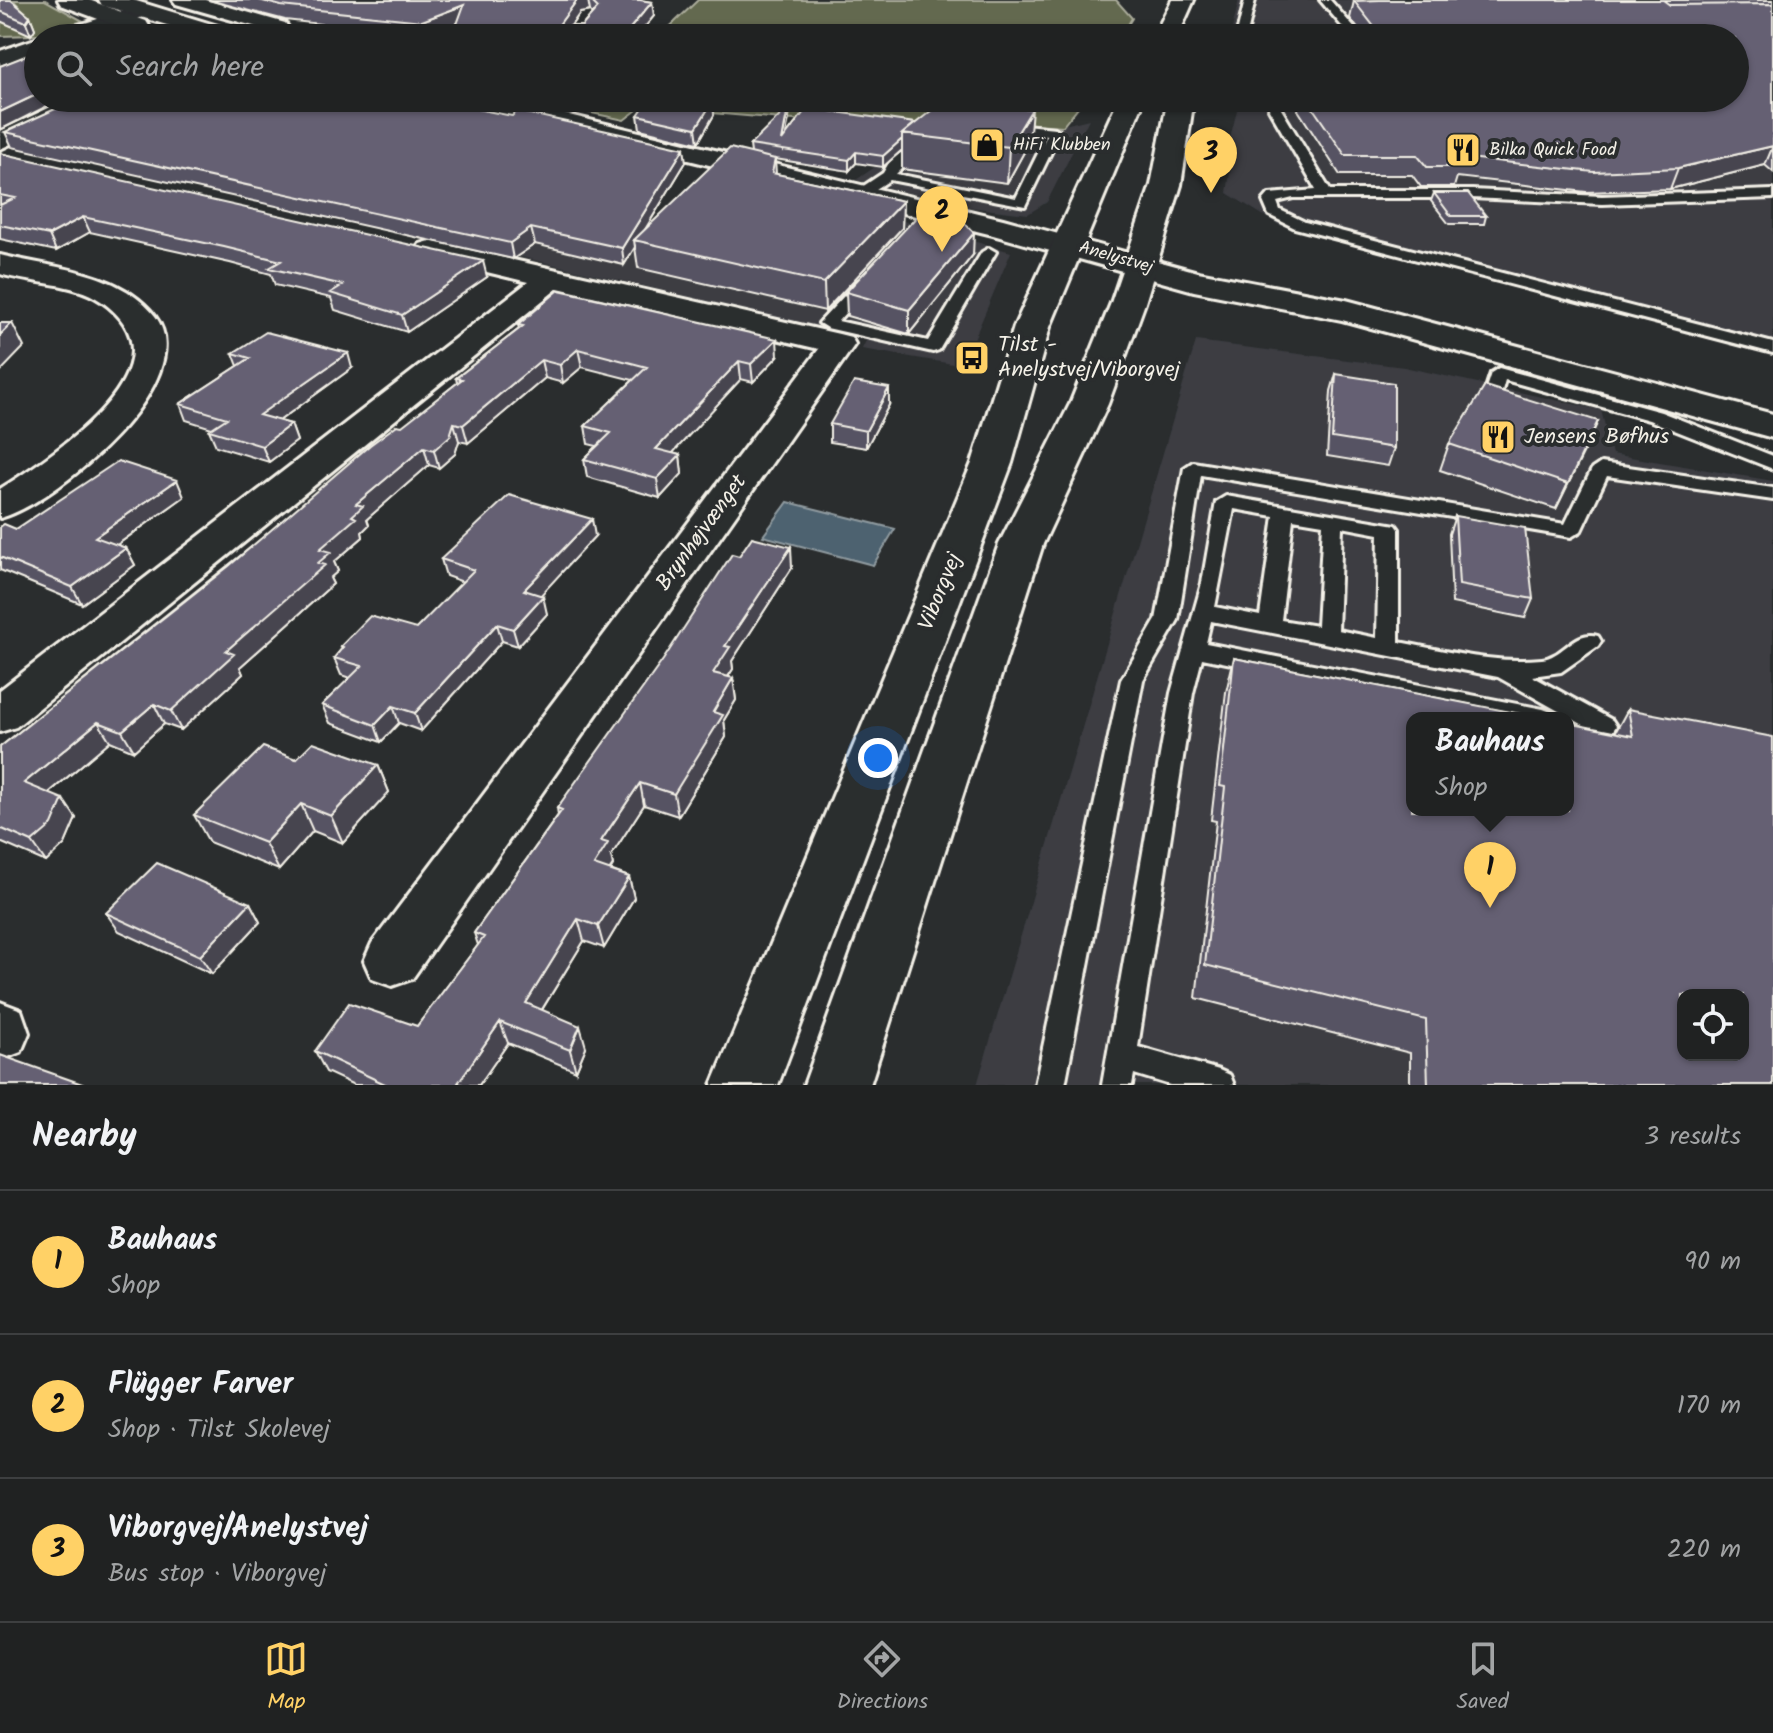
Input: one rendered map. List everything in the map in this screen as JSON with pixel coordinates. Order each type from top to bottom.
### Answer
[{"type":"main road","points":[[69,0],[113,10],[139,12],[182,24]]},
{"type":"main road","points":[[1172,24],[1183,0]]},
{"type":"main road","points":[[113,10],[146,24]]},
{"type":"main road","name":"Anelystvej","points":[[553,112],[860,193],[922,220],[1142,258],[1227,262],[1429,307],[1773,395]]},
{"type":"main road","name":"Viborgvej","points":[[745,1085],[992,463],[1032,327],[1126,112]]},
{"type":"main road","points":[[837,1085],[1021,544],[1089,404],[1142,258],[1166,185],[1179,112]]},
{"type":"main road","name":"Anelystvej","points":[[1142,258],[1194,281],[1346,310],[1773,426]]},
{"type":"street","points":[[183,0],[267,24]]},
{"type":"street","points":[[85,24],[113,10]]},
{"type":"street","points":[[0,58],[24,49]]},
{"type":"street","points":[[0,141],[60,112]]},
{"type":"street","name":"Brynhøjvænget","points":[[392,961],[839,344],[399,243]]},
{"type":"street","points":[[0,264],[109,291],[138,314],[150,342],[149,361],[141,382],[109,425],[58,468],[0,506]]},
{"type":"street","points":[[0,715],[553,277]]},
{"type":"lane","points":[[1244,24],[1250,0]]},
{"type":"lane","points":[[1325,0],[1346,24]]},
{"type":"lane","points":[[1277,112],[1325,193]]},
{"type":"lane","points":[[888,176],[1020,203],[1055,132],[993,127]]},
{"type":"lane","points":[[860,193],[888,176],[895,164],[937,130]]},
{"type":"lane","points":[[1773,194],[1602,200],[1472,194],[1282,194],[1274,197],[1270,206],[1281,217],[1300,225],[1773,348]]},
{"type":"lane","points":[[870,276],[827,323],[933,347],[989,252]]},
{"type":"lane","points":[[1523,406],[1492,397],[1499,373],[1655,416],[1773,463]]},
{"type":"lane","points":[[1050,1085],[1132,680],[1167,620],[1193,468],[1571,531],[1601,469],[1773,494]]},
{"type":"lane","points":[[1219,1085],[1120,1071],[1182,693],[1212,583],[1226,502],[1389,529],[1388,648]]},
{"type":"lane","points":[[1270,625],[1284,512]]},
{"type":"lane","points":[[1327,636],[1333,520]]},
{"type":"lane","points":[[1203,612],[1504,670],[1553,666],[1590,641]]},
{"type":"lane","points":[[1196,649],[1513,712]]},
{"type":"lane","points":[[1504,670],[1604,726]]},
{"type":"lane","points":[[1574,722],[1632,732]]},
{"type":"shaded area","points":[[1239,0],[1773,0],[1773,356],[1279,225],[1227,193],[1231,166],[1224,163],[1237,112],[1749,112],[1749,24],[1233,24]]},
{"type":"shaded area","points":[[945,119],[1060,126],[1089,119],[1047,202],[1028,214],[967,207],[856,180]]},
{"type":"shaded area","points":[[820,197],[1011,252],[971,346],[963,347],[965,366],[862,349],[867,339],[454,241],[668,236]]},
{"type":"shaded area","points":[[1196,341],[1404,367],[1601,410],[1612,454],[1773,481],[1773,1085],[977,1085]]},
{"type":"green space","points":[[13,0],[45,0],[83,21],[73,24],[24,24],[24,35],[0,36],[1,22],[29,16]]},
{"type":"green space","points":[[698,0],[1116,0],[1132,18],[1128,24],[673,24]]},
{"type":"green space","points":[[587,112],[634,112],[624,120]]},
{"type":"green space","points":[[700,112],[1074,112],[1063,126],[956,119],[923,131]]},
{"type":"water","points":[[788,502],[895,529],[873,565],[763,536]]},
{"type":"building","points":[[0,0],[11,0],[30,16],[26,22],[0,11]]},
{"type":"building","points":[[259,0],[577,0],[559,24],[457,24],[464,5],[422,21],[281,6]]},
{"type":"building","points":[[590,0],[652,2],[634,24],[584,24],[598,8]]},
{"type":"building","points":[[1663,0],[1670,5],[1773,4],[1773,146],[1678,168],[1594,172],[1451,156],[1460,167],[1427,167],[1417,155],[1345,155],[1316,112],[1749,112],[1749,24],[1372,24],[1354,1]]},
{"type":"building","points":[[24,57],[24,101],[0,112],[0,66]]},
{"type":"building","points":[[49,112],[492,112],[512,116],[522,112],[684,148],[622,248],[531,228],[510,243],[5,132]]},
{"type":"building","points":[[640,112],[706,112],[696,128],[638,115]]},
{"type":"building","points":[[784,112],[787,112],[782,141],[804,112],[836,112],[915,123],[883,156],[856,152],[849,160],[750,145]]},
{"type":"building","points":[[930,112],[1030,112],[1009,147],[902,134]]},
{"type":"building","points":[[730,148],[775,159],[772,173],[903,201],[824,283],[634,240]]},
{"type":"building","points":[[0,153],[483,261],[402,315],[330,293],[343,285],[269,268],[281,261],[224,247],[83,217],[49,235],[0,225],[0,205],[15,198],[0,195]]},
{"type":"building","points":[[1434,193],[1468,193],[1486,216],[1451,216]]},
{"type":"building","points":[[923,210],[961,219],[974,233],[909,310],[846,292]]},
{"type":"building","points":[[559,290],[777,339],[751,364],[739,361],[656,449],[680,455],[657,479],[584,459],[611,433],[585,426],[647,367],[578,349],[560,365],[541,360],[463,425],[454,423],[450,436],[434,450],[424,447],[356,504],[363,506],[352,516],[356,518],[320,549],[331,552],[318,563],[325,565],[226,651],[234,654],[171,711],[154,704],[122,731],[98,722],[24,783],[63,799],[52,825],[32,842],[0,828],[0,747],[229,566],[370,445],[397,425],[402,426],[462,379],[456,378],[523,326],[518,325]]},
{"type":"building","points":[[0,323],[12,323],[0,335]]},
{"type":"building","points":[[266,332],[348,353],[259,415],[291,424],[262,446],[209,430],[227,418],[180,404],[250,358],[233,353]]},
{"type":"building","points":[[1336,374],[1394,383],[1394,448],[1332,438]]},
{"type":"building","points":[[854,382],[889,388],[866,431],[830,424]]},
{"type":"building","points":[[1485,386],[1598,421],[1568,484],[1449,444]]},
{"type":"building","points":[[118,461],[177,480],[95,537],[126,548],[72,587],[0,557],[0,527],[4,524],[16,529]]},
{"type":"building","points":[[509,495],[592,519],[524,590],[543,596],[513,629],[497,624],[415,713],[393,706],[375,725],[322,705],[362,666],[334,658],[341,646],[370,616],[416,629],[474,570],[441,559]]},
{"type":"building","points":[[1455,516],[1525,528],[1533,599],[1459,585]]},
{"type":"building","points":[[752,537],[791,547],[725,646],[730,647],[713,673],[733,678],[713,712],[723,715],[674,794],[640,783],[601,841],[608,843],[594,865],[629,877],[598,926],[578,919],[526,1003],[580,1026],[570,1050],[500,1022],[458,1083],[463,1085],[387,1085],[315,1051],[349,1003],[417,1026],[484,937],[474,933],[562,810],[557,808],[663,660],[732,554],[739,556]]},
{"type":"building","points":[[1234,658],[1510,712],[1406,712],[1406,816],[1574,816],[1574,724],[1633,736],[1628,709],[1773,737],[1773,1085],[1428,1085],[1426,1020],[1205,965],[1225,787],[1220,786]]},
{"type":"building","points":[[313,742],[378,765],[331,816],[301,804],[265,843],[194,815],[263,747],[296,759]]},
{"type":"building","points":[[157,863],[250,903],[200,956],[106,913]]},
{"type":"building","points":[[0,1055],[85,1085],[0,1085]]},
{"type":"place","name":"HiFi Klubben","points":[[987,145]]},
{"type":"place","name":"Bilka Quick Food","points":[[1463,150]]},
{"type":"place","name":"Viborgvej/Anelystvej","points":[[1211,193]]},
{"type":"place","name":"Flügger Farver","points":[[942,252]]},
{"type":"place","name":"Tilst - Anelystvej/Viborgvej","points":[[972,358]]},
{"type":"place","name":"Jensens Bøfhus","points":[[1498,437]]},
{"type":"place","name":"Bauhaus","points":[[1490,908]]}]
